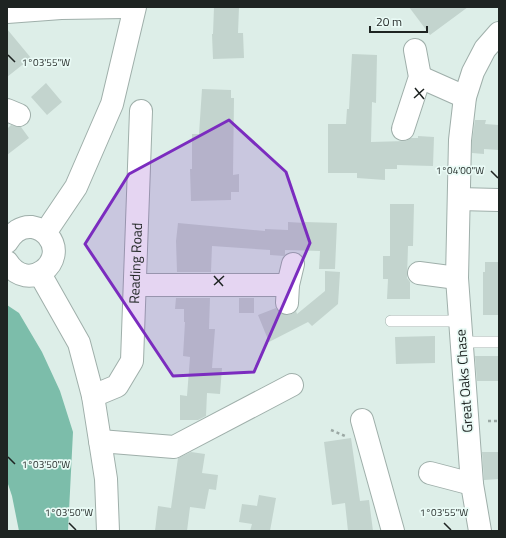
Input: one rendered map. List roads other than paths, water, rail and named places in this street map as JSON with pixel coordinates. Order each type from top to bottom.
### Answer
[{"type":"street","points":[[7,12],[61,8],[126,7]]},
{"type":"street","points":[[45,233],[76,187],[112,104],[135,7]]},
{"type":"street","name":"Great Oaks Chase","points":[[480,531],[472,484],[456,278],[460,140],[465,98],[473,72],[485,49],[499,33]]},
{"type":"street","points":[[403,129],[420,77],[415,50]]},
{"type":"street","points":[[420,77],[465,98]]},
{"type":"street","name":"Reading Road","points":[[93,396],[117,386],[132,361],[141,111]]},
{"type":"street","points":[[459,199],[498,200]]},
{"type":"street","points":[[7,242],[17,230],[32,227],[39,229],[50,239],[54,255],[49,266],[40,274],[33,276],[18,274],[7,262]]},
{"type":"street","points":[[135,285],[288,294],[292,264]]},
{"type":"street","points":[[419,273],[456,278]]},
{"type":"street","points":[[40,274],[79,343],[93,396],[106,479],[108,531]]},
{"type":"street","points":[[100,441],[174,447],[292,385]]},
{"type":"street","points":[[352,431],[394,531]]},
{"type":"street","points":[[430,473],[472,484]]},
{"type":"lane","points":[[391,321],[461,332],[499,342]]}]
